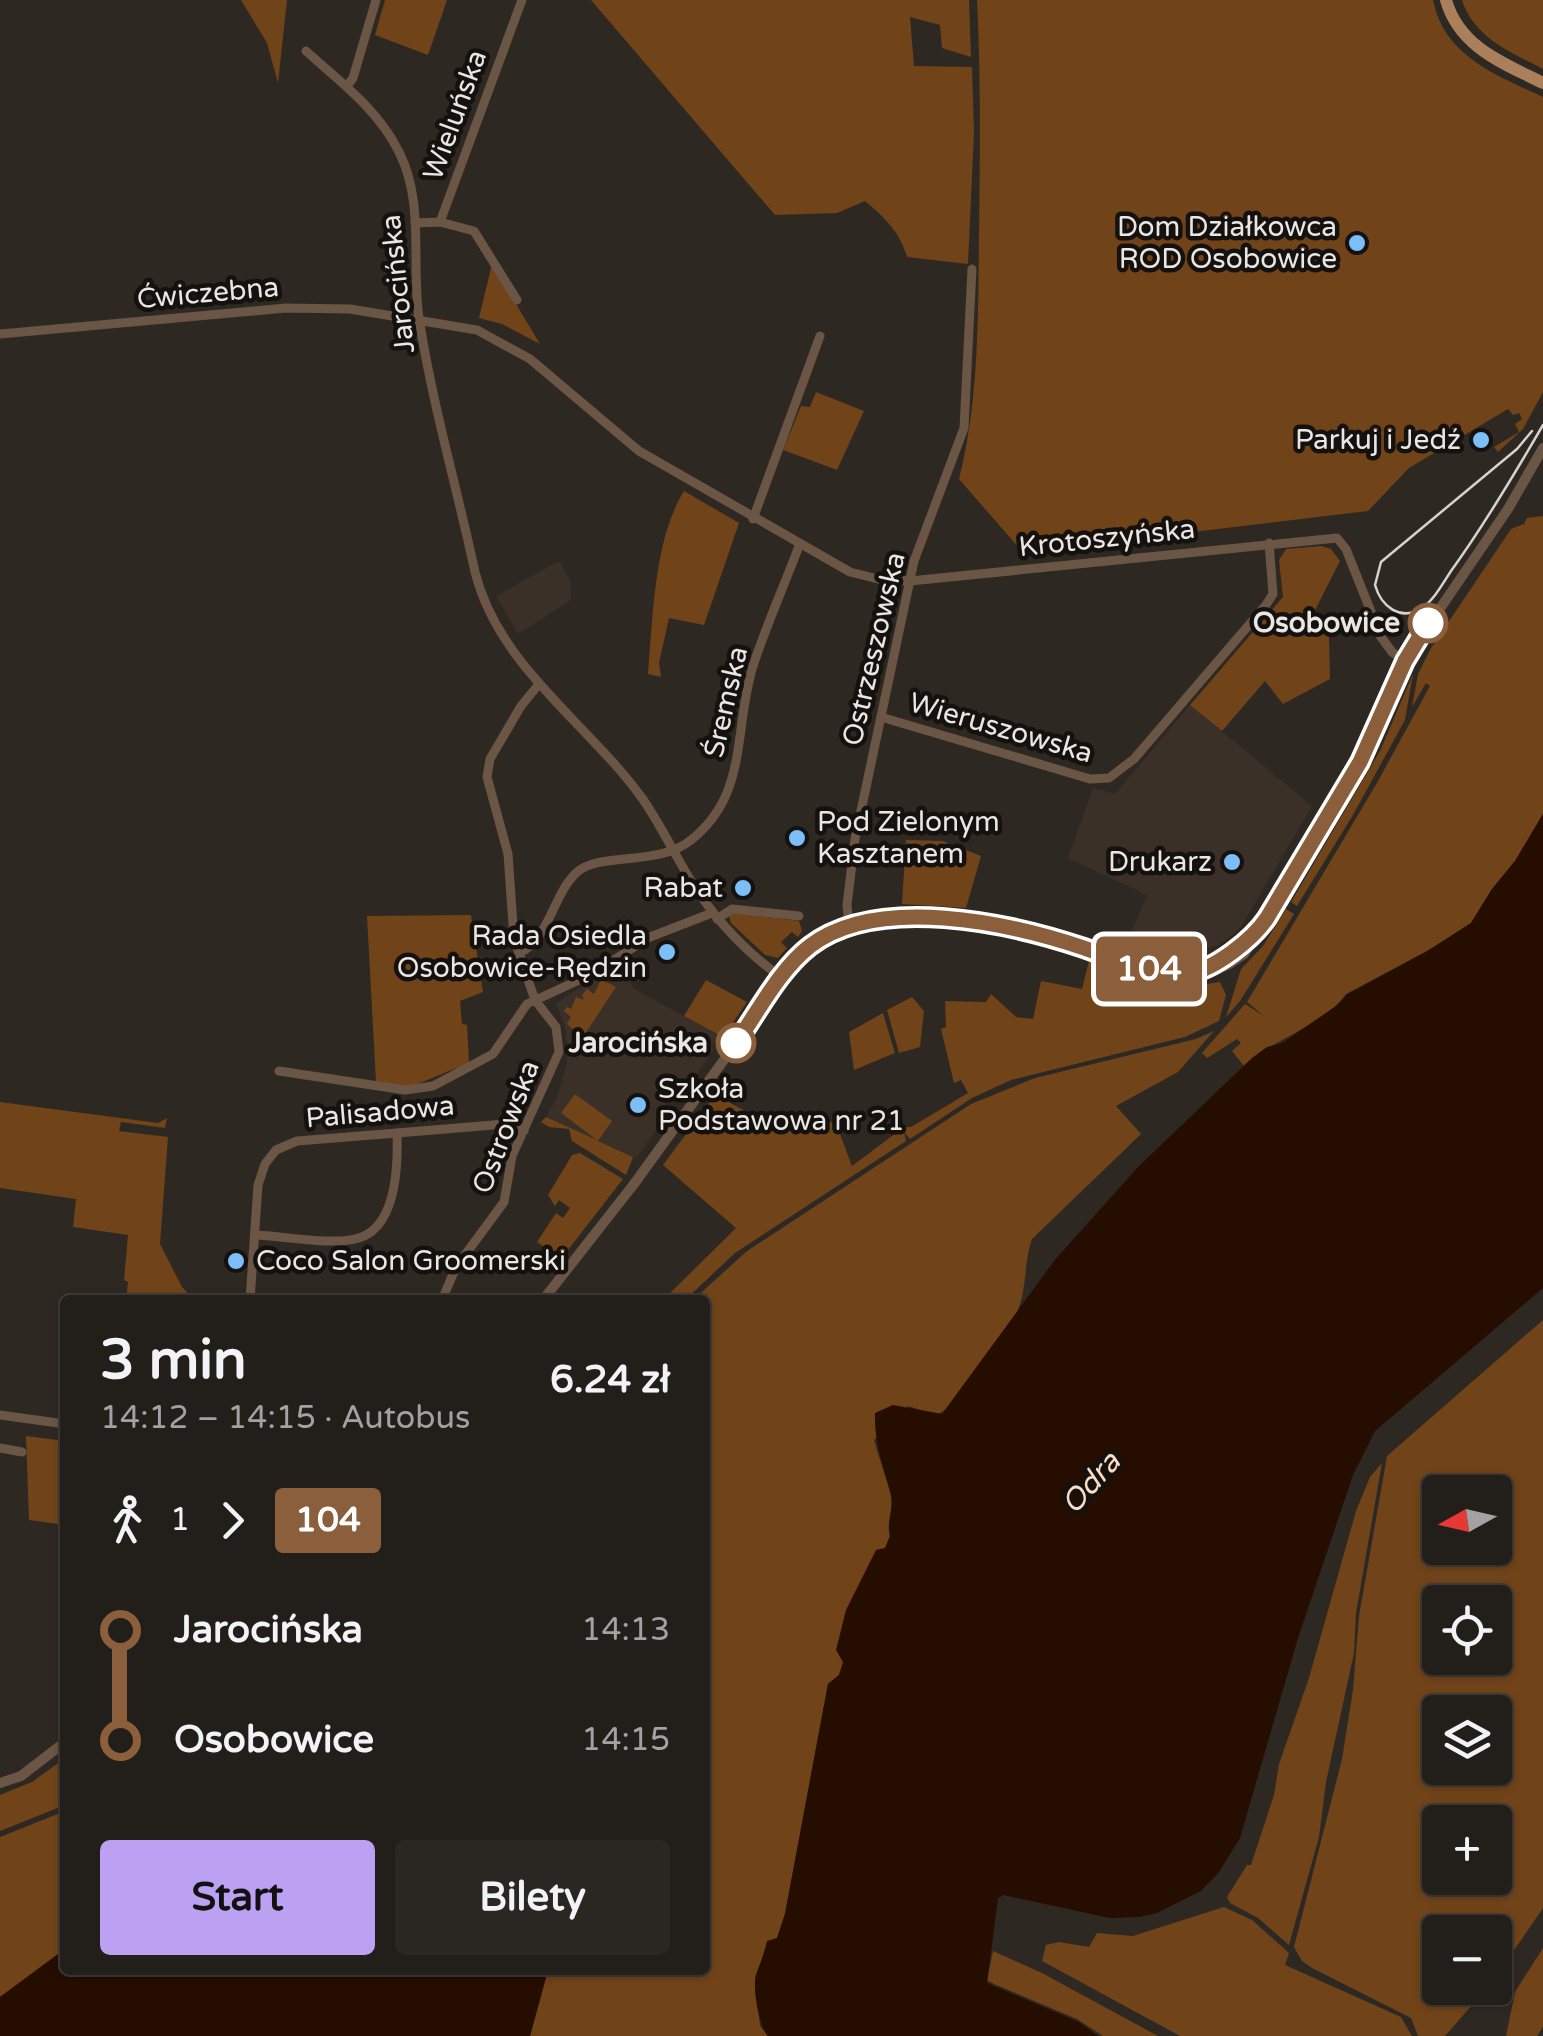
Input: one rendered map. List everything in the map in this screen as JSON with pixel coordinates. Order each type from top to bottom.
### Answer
[{"type":"main road","points":[[1446,0],[1454,22],[1471,43],[1543,84]]},
{"type":"street","points":[[347,86],[353,78],[376,0]]},
{"type":"street","name":"Wieluńska","points":[[415,224],[440,222],[522,0]]},
{"type":"street","name":"Jarocińska","points":[[306,51],[347,86],[379,121],[397,148],[410,184],[419,318],[478,586],[495,623],[539,684],[642,798],[715,916],[758,960],[782,978]]},
{"type":"street","points":[[440,222],[474,231],[518,300]]},
{"type":"street","name":"Ostrzeszowska","points":[[849,926],[851,858],[914,561],[964,428],[972,268]]},
{"type":"street","name":"Ćwiczebna","points":[[0,334],[286,308],[350,309],[419,318]]},
{"type":"street","name":"Krotoszyńska","points":[[419,318],[487,334],[549,374],[638,451],[850,572],[910,581],[1337,538],[1346,548],[1386,644],[1405,661]]},
{"type":"street","points":[[753,518],[820,336]]},
{"type":"street","points":[[549,374],[557,364]]},
{"type":"street","points":[[547,1295],[643,1172],[782,978],[811,946],[849,926],[892,919],[984,923],[1054,938],[1154,971],[1190,974],[1210,973],[1244,954],[1360,762],[1405,661],[1495,530],[1543,448]]},
{"type":"street","name":"Wieruszowska","points":[[882,717],[1090,779],[1110,778],[1134,759],[1266,605],[1272,594],[1269,543]]},
{"type":"street","name":"Śremska","points":[[674,851],[692,840],[726,802],[752,672],[800,546]]},
{"type":"street","name":"Ostrowska","points":[[444,1295],[456,1267],[504,1202],[512,1156],[559,1052],[556,1027],[535,1000],[511,924],[508,854],[487,772],[490,759],[521,706],[539,684]]},
{"type":"street","points":[[520,952],[548,921],[580,870],[674,851]]},
{"type":"street","points":[[279,1071],[405,1090],[434,1086],[493,1054],[521,1009],[590,976],[650,937],[732,909],[799,916]]},
{"type":"street","name":"Palisadowa","points":[[250,1295],[261,1174],[276,1150],[298,1141],[506,1124],[524,1131]]},
{"type":"street","points":[[255,1234],[343,1240],[368,1233],[380,1219],[397,1180],[397,1133]]},
{"type":"street","points":[[0,1415],[60,1423]]},
{"type":"street","points":[[0,1448],[22,1452]]},
{"type":"street","points":[[0,1783],[21,1776],[60,1746]]},
{"type":"shaded area","points":[[241,0],[287,0],[278,83],[267,43]]},
{"type":"shaded area","points":[[385,0],[447,0],[428,55],[375,35]]},
{"type":"shaded area","points":[[591,0],[969,0],[971,57],[942,48],[940,25],[910,17],[914,66],[972,67],[974,132],[968,264],[907,257],[891,226],[865,201],[837,213],[775,215]]},
{"type":"shaded area","points":[[977,0],[1433,0],[1448,36],[1460,50],[1490,71],[1543,97],[1543,392],[1523,429],[1498,452],[1494,447],[1519,432],[1515,424],[1522,419],[1519,413],[1513,415],[1508,409],[1409,468],[1368,511],[1050,549],[1019,548],[959,479],[974,389],[978,328]]},
{"type":"shaded area","points":[[1462,0],[1543,0],[1543,69],[1484,34]]},
{"type":"shaded area","points":[[492,264],[540,344],[502,324],[479,318]]},
{"type":"shaded area","points":[[816,392],[864,411],[837,470],[783,450],[801,406],[810,407]]},
{"type":"shaded area","points":[[684,491],[739,523],[704,625],[669,618],[659,663],[661,677],[648,674],[657,579],[666,532]]},
{"type":"shaded area","points":[[1543,516],[1543,814],[1515,861],[1471,923],[1429,950],[1346,994],[1323,1016],[1244,1066],[1232,1051],[1241,1043],[1237,1039],[1207,1058],[1202,1053],[1245,1004],[1264,1016],[1247,1002],[1430,686],[1426,683],[1412,707],[1418,674],[1431,648],[1511,529],[1524,524],[1527,518]]},
{"type":"shaded area","points":[[1286,549],[1331,549],[1340,561],[1312,616],[1329,636],[1330,679],[1283,704],[1265,681],[1222,731],[1190,705],[1283,597],[1279,560]]},
{"type":"shaded area","points":[[559,561],[570,580],[571,600],[518,634],[496,596]]},
{"type":"shaded area","points":[[1413,674],[1405,720],[1297,906],[1291,902],[1380,751]]},
{"type":"shaded area","points":[[1190,705],[1312,806],[1242,925],[1232,935],[1218,945],[1177,956],[1139,953],[1125,948],[1147,895],[1068,858],[1093,788],[1115,794]]},
{"type":"shaded area","points":[[906,840],[943,841],[981,856],[966,908],[902,904]]},
{"type":"shaded area","points":[[1286,909],[1294,914],[1226,1017],[1241,969],[1263,946]]},
{"type":"shaded area","points":[[471,915],[483,992],[460,1001],[462,1024],[467,1025],[469,1063],[410,1087],[376,1082],[367,916]]},
{"type":"shaded area","points":[[729,915],[799,921],[802,931],[798,937],[792,932],[781,942],[787,948],[778,958],[765,955],[731,923]]},
{"type":"shaded area","points":[[618,961],[634,989],[723,1037],[717,1038],[690,1084],[680,1085],[664,1106],[665,1118],[636,1158],[546,1117],[567,1064],[566,1030],[556,1004]]},
{"type":"shaded area","points":[[1089,961],[1181,988],[1220,982],[1226,995],[1219,1021],[1185,1037],[1011,1080],[972,1098],[910,1139],[904,1132],[906,1141],[735,1253],[690,1295],[668,1295],[736,1228],[663,1165],[715,1095],[778,1128],[802,1130],[835,1121],[852,1166],[904,1127],[911,1127],[968,1093],[961,1080],[954,1083],[941,1029],[946,1027],[945,1001],[986,1002],[991,994],[1016,1017],[1033,1019],[1041,981],[1082,989]]},
{"type":"shaded area","points":[[601,979],[616,987],[583,1037],[575,1038],[574,1030],[567,1024],[571,1017],[564,1011],[567,1007],[571,1009],[576,997],[584,1000],[582,995],[587,989],[594,994]]},
{"type":"shaded area","points":[[706,980],[747,1002],[723,1037],[684,1016]]},
{"type":"shaded area","points":[[912,997],[924,1011],[920,1047],[899,1053],[887,1010]]},
{"type":"shaded area","points":[[883,1013],[895,1053],[854,1070],[849,1032]]},
{"type":"shaded area","points":[[1214,1031],[1178,1072],[1116,1106],[1141,1134],[1032,1239],[1015,1316],[948,1408],[937,1415],[908,1406],[874,1440],[891,1495],[890,1536],[839,1675],[828,1684],[785,1914],[755,1979],[760,2026],[768,2036],[530,2036],[547,1975],[710,1975],[710,1295],[699,1295],[747,1251],[971,1104],[1035,1078],[1196,1039]]},
{"type":"shaded area","points":[[575,1094],[612,1121],[598,1141],[633,1157],[626,1175],[572,1141],[569,1129],[541,1122],[546,1117],[597,1140],[561,1113]]},
{"type":"shaded area","points":[[0,1102],[158,1123],[167,1118],[165,1128],[121,1122],[119,1131],[168,1137],[160,1244],[189,1295],[127,1295],[128,1235],[73,1227],[76,1199],[0,1188]]},
{"type":"shaded area","points":[[580,1153],[623,1179],[561,1259],[537,1242],[556,1213],[563,1218],[570,1208],[559,1200],[555,1206],[548,1195],[572,1155]]},
{"type":"shaded area","points":[[1543,1320],[1543,1908],[1512,1953],[1512,1915],[1422,1915],[1422,2005],[1472,2005],[1445,2036],[1418,2036],[1411,2018],[1312,1968],[1302,1961],[1294,1947],[1342,1759],[1359,1616],[1387,1456]]},
{"type":"shaded area","points":[[26,1436],[60,1440],[60,1524],[29,1520]]},
{"type":"shaded area","points":[[1382,1463],[1356,1613],[1354,1653],[1326,1782],[1319,1837],[1289,1945],[1227,1897],[1247,1865],[1251,1865],[1356,1511],[1370,1477]]},
{"type":"shaded area","points":[[60,1762],[60,1807],[0,1831],[0,1795],[32,1782]]},
{"type":"shaded area","points":[[60,1813],[60,1953],[0,1997],[0,1837]]},
{"type":"shaded area","points":[[1224,1907],[1252,1920],[1289,1953],[1285,1965],[1401,2017],[1412,2036],[1180,2036],[1042,1961],[1046,1945],[1059,1942],[1089,1947],[1097,1933],[1133,1936]]},
{"type":"shaded area","points":[[1543,1948],[1543,2027],[1537,2036],[1506,2036],[1515,1992]]},
{"type":"shaded area","points":[[993,1951],[1158,2036],[1103,2036],[1077,2019],[994,1984],[987,1980]]},
{"type":"water","name":"Odra","points":[[1543,814],[1543,1288],[1375,1431],[1353,1475],[1298,1638],[1240,1838],[1219,1872],[1201,1891],[1157,1913],[1139,1917],[1110,1918],[1003,1895],[998,1898],[987,1983],[1079,2022],[1098,2036],[768,2036],[759,2015],[755,1978],[767,1941],[777,1938],[785,1914],[828,1684],[839,1675],[843,1662],[836,1650],[846,1610],[876,1550],[885,1548],[890,1536],[891,1495],[875,1413],[893,1405],[942,1414],[1054,1261],[1138,1167],[1267,1047],[1282,1043],[1346,995],[1471,923]]},
{"type":"water","points":[[60,1953],[60,1975],[547,1975],[530,2036],[0,2036],[0,1997]]},
{"type":"tram line","points":[[1532,431],[1517,449],[1381,562],[1375,585],[1392,610],[1414,612],[1430,601],[1543,425]]},
{"type":"bus line","name":"104","points":[[736,1043],[811,946],[834,932],[872,920],[948,920],[994,925],[1054,938],[1169,973],[1190,974],[1221,958],[1254,936],[1267,918],[1360,762],[1405,661],[1428,623]]},
{"type":"place","name":"Dom Działkowca ROD Osobowice","points":[[1357,243]]},
{"type":"place","name":"Parkuj i Jedź","points":[[1481,440]]},
{"type":"place","name":"Osobowice","points":[[1428,623]]},
{"type":"place","name":"Pod Zielonym Kasztanem","points":[[797,838]]},
{"type":"place","name":"Drukarz","points":[[1232,862]]},
{"type":"place","name":"Rabat","points":[[743,888]]},
{"type":"place","name":"Rada Osiedla Osobowice-Rędzin","points":[[667,952]]},
{"type":"place","name":"Jarocińska","points":[[736,1043]]},
{"type":"place","name":"Szkoła Podstawowa nr 21","points":[[638,1105]]},
{"type":"place","name":"Coco Salon Groomerski","points":[[236,1261]]}]
